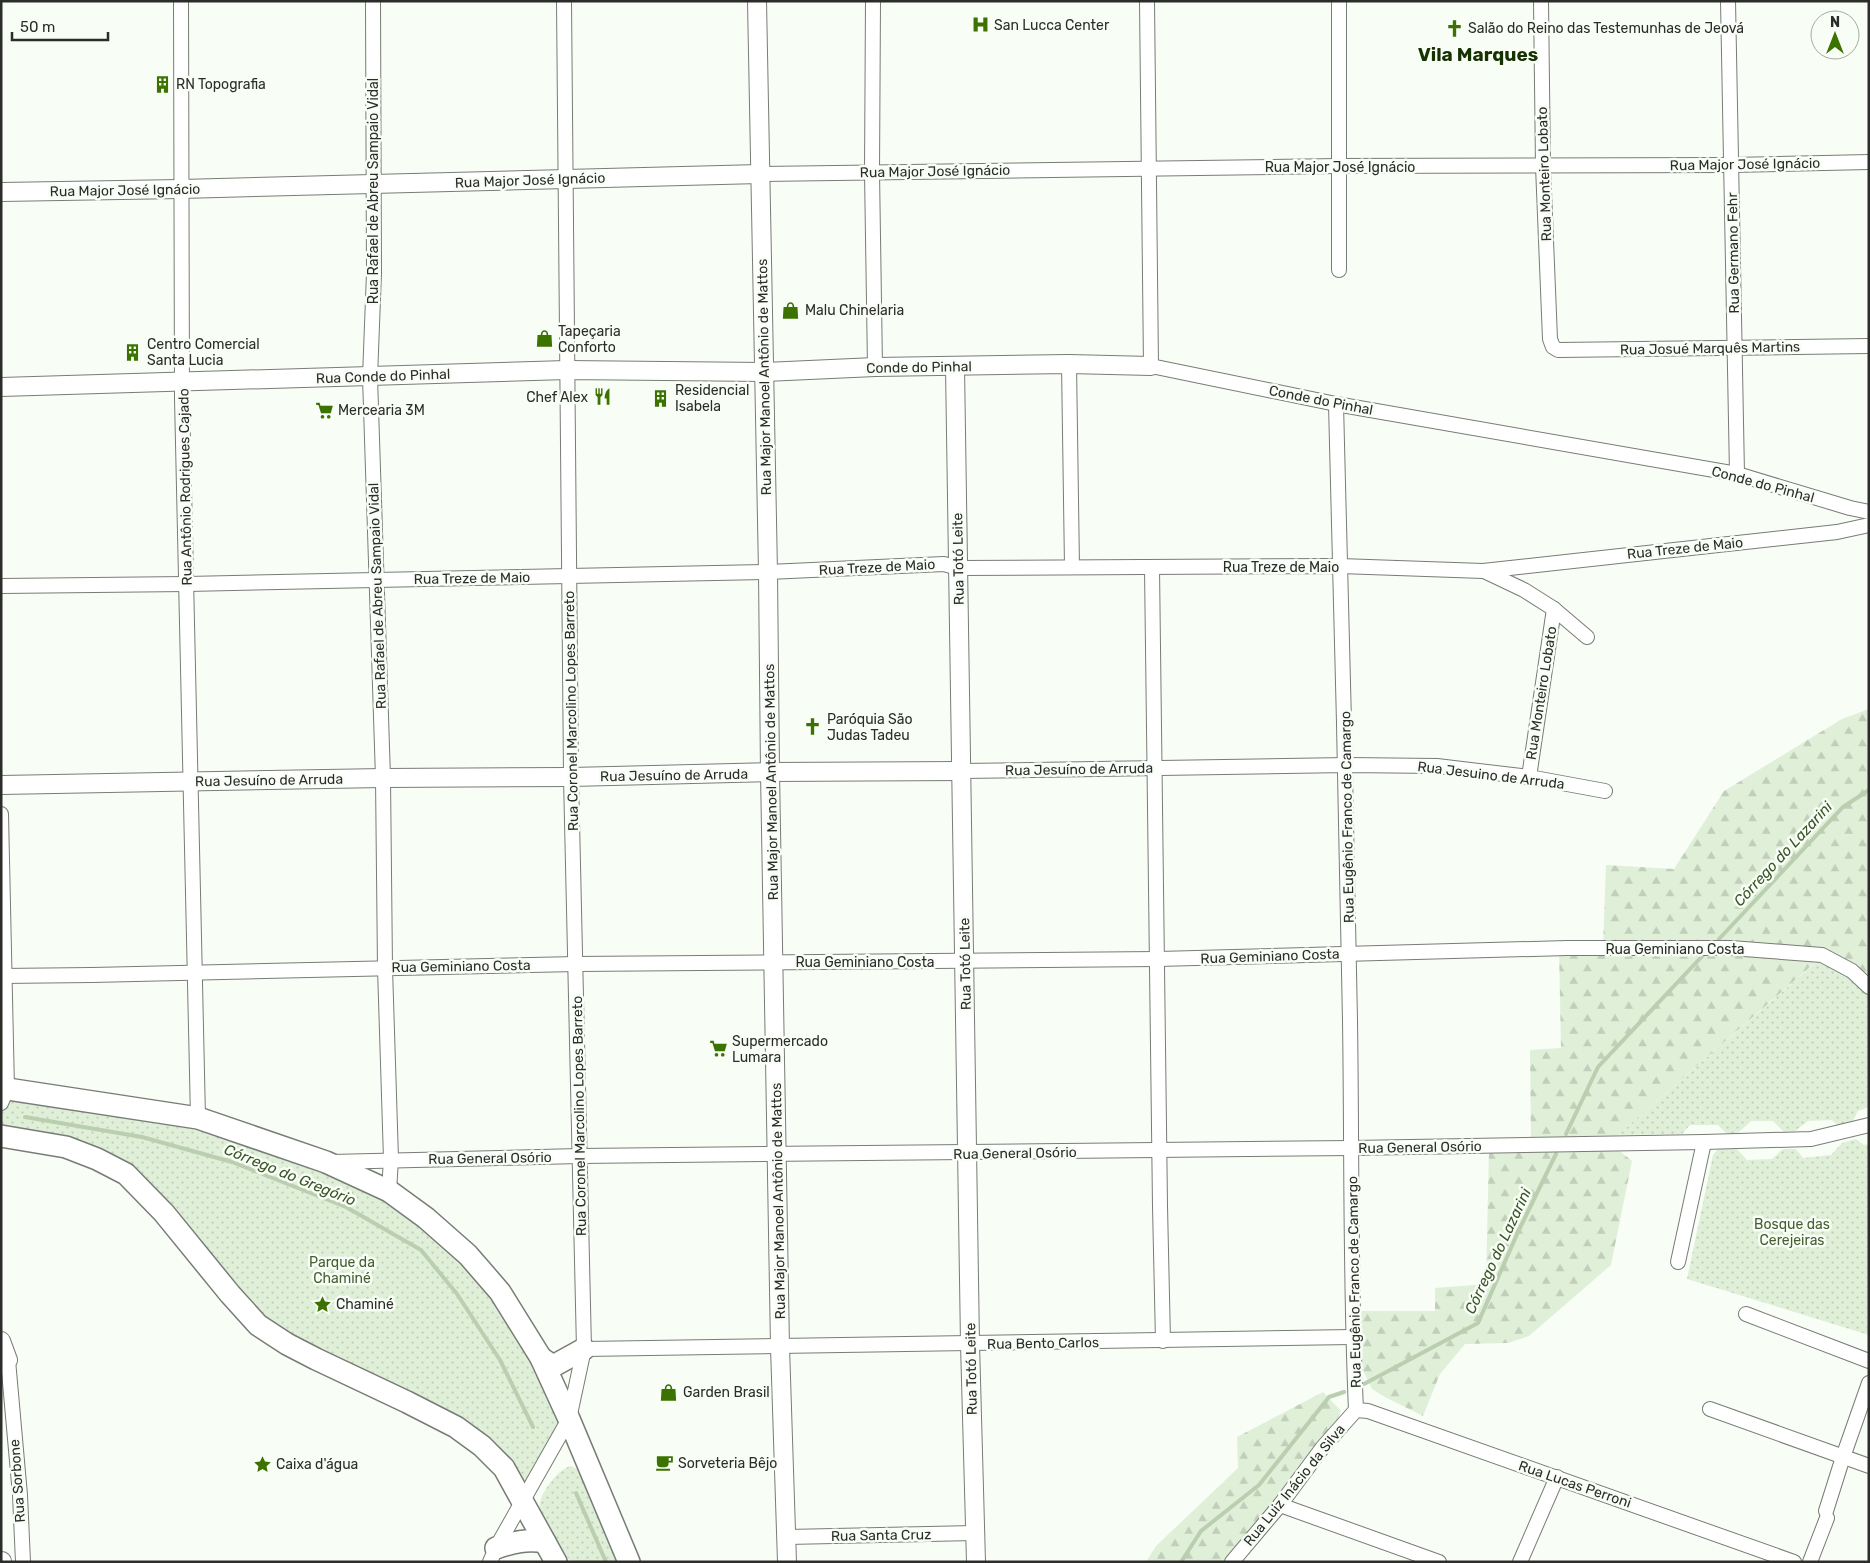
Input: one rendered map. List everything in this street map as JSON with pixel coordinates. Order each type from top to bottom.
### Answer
[{"type":"main road","points":[[3,1093],[198,1118],[326,1162],[389,1191],[426,1218],[468,1255],[500,1292],[541,1358],[569,1419],[629,1562]]},
{"type":"main road","points":[[1,1136],[66,1147],[97,1159],[126,1174],[164,1213],[230,1294],[258,1325],[302,1351],[456,1427],[482,1446],[504,1468],[556,1562]]},
{"type":"main road","points":[[541,1358],[554,1365],[584,1349]]},
{"type":"main road","points":[[493,1555],[514,1542],[530,1539],[545,1542]]},
{"type":"street","name":"Rua Antônio Rodrigues Cajado","points":[[181,1],[182,382],[198,1118]]},
{"type":"street","name":"Rua Rafael de Abreu Sampaio Vidal","points":[[373,1],[374,273],[370,377],[383,778],[385,968],[391,1159],[389,1191]]},
{"type":"street","name":"Rua Coronel Marcolino Lopes Barreto","points":[[493,1555],[569,1419],[584,1349],[571,777],[564,1]]},
{"type":"street","name":"Rua Major Manoel Antônio de Mattos","points":[[757,1],[780,1347],[787,1562]]},
{"type":"street","points":[[873,1],[872,172],[875,368]]},
{"type":"street","points":[[1147,1],[1151,366]]},
{"type":"street","points":[[1339,1],[1339,270]]},
{"type":"street","name":"Rua Monteiro Lobato","points":[[1541,1],[1543,166],[1550,339],[1553,347]]},
{"type":"street","name":"Rua Germano Fehr","points":[[1728,1],[1738,474]]},
{"type":"street","name":"Rua Major José Ignácio","points":[[1,192],[872,172],[1339,166],[1731,165],[1869,162]]},
{"type":"street","name":"Rua Josué Marquês Martins","points":[[1553,347],[1558,350],[1869,346]]},
{"type":"street","points":[[1069,364],[1072,567]]},
{"type":"street","name":"Conde do Pinhal","points":[[764,372],[1069,364],[1151,366],[1336,404],[1738,474],[1869,512]]},
{"type":"street","name":"Rua Totó Leite","points":[[955,367],[970,1344],[976,1562]]},
{"type":"street","name":"Rua Conde do Pinhal","points":[[1,387],[567,370],[764,372]]},
{"type":"street","name":"Rua Eugênio Franco de Camargo","points":[[1336,404],[1346,765],[1352,1148],[1352,1337],[1356,1410]]},
{"type":"street","name":"Rua Treze de Maio","points":[[1,586],[768,572],[944,564],[958,568],[1340,566],[1483,571],[1837,532],[1869,525]]},
{"type":"street","points":[[1152,568],[1163,1341]]},
{"type":"street","points":[[1483,571],[1524,590],[1554,609],[1587,637]]},
{"type":"street","name":"Rua Monteiro Lobato","points":[[1529,777],[1554,609]]},
{"type":"street","name":"Rua Jesuíno de Arruda","points":[[1,785],[383,778],[571,777],[770,772],[1346,765]]},
{"type":"street","name":"Rua Jesuino de Arruda","points":[[1346,765],[1437,766],[1529,777],[1605,791]]},
{"type":"street","points":[[1,814],[3,1093]]},
{"type":"street","name":"Rua Geminiano Costa","points":[[3,976],[576,964],[1158,959],[1568,948],[1740,949],[1822,955],[1852,971],[1869,987]]},
{"type":"street","name":"Rua General Osório","points":[[326,1162],[580,1156],[968,1154],[1704,1142],[1811,1139],[1869,1125]]},
{"type":"street","points":[[1678,1262],[1704,1142]]},
{"type":"street","points":[[1746,1314],[1869,1361]]},
{"type":"street","name":"Rua Bento Carlos","points":[[584,1349],[1352,1337]]},
{"type":"street","name":"Rua Sorbone","points":[[1,1341],[5,1360],[20,1495],[23,1562]]},
{"type":"street","points":[[1810,1562],[1843,1456],[1869,1383]]},
{"type":"street","points":[[1710,1409],[1869,1466]]},
{"type":"street","name":"Rua Lucas Perroni","points":[[1356,1410],[1368,1411],[1794,1562]]},
{"type":"street","name":"Rua Luiz Inácio da Silva","points":[[1232,1562],[1280,1505],[1323,1447],[1356,1410]]},
{"type":"street","points":[[1520,1562],[1557,1477]]},
{"type":"street","points":[[1280,1505],[1439,1562]]},
{"type":"street","name":"Rua Santa Cruz","points":[[786,1537],[975,1533]]},
{"type":"street","points":[[1,1553],[2,1561]]},
{"type":"green space","points":[[1869,709],[1869,980],[1826,953],[1609,1143],[1531,1144],[1530,1050],[1561,1048],[1559,949],[1603,947],[1606,865],[1674,869],[1724,791],[1842,719]]},
{"type":"green space","points":[[1822,957],[1869,995],[1869,1107],[1858,1111],[1851,1125],[1839,1127],[1832,1120],[1808,1121],[1795,1131],[1784,1132],[1773,1121],[1751,1121],[1739,1132],[1729,1136],[1718,1125],[1690,1125],[1682,1134],[1618,1135]]},
{"type":"green space","name":"Parque da Chaminé","points":[[7,1089],[198,1118],[326,1162],[468,1255],[569,1419],[523,1500],[482,1446],[287,1344],[126,1174],[1,1136],[1,1103]]},
{"type":"green space","name":"Bosque das Cerejeiras","points":[[1856,1139],[1864,1145],[1869,1144],[1869,1335],[1687,1279],[1713,1155],[1718,1149],[1737,1149],[1747,1160],[1772,1159],[1783,1149],[1796,1149],[1803,1158],[1831,1155],[1842,1143]]},
{"type":"green space","points":[[1489,1148],[1616,1148],[1632,1161],[1611,1265],[1529,1336],[1508,1343],[1465,1344],[1440,1374],[1423,1416],[1372,1389],[1359,1362],[1360,1311],[1435,1311],[1435,1288],[1486,1284]]},
{"type":"green space","points":[[1323,1392],[1341,1411],[1336,1423],[1227,1562],[1146,1562],[1156,1546],[1238,1468],[1237,1437]]},
{"type":"green space","points":[[571,1466],[585,1472],[621,1562],[570,1562],[540,1511],[541,1498],[556,1475]]},
{"type":"waterway","name":"Córrego do Lazarini","points":[[1719,939],[1843,807],[1869,790]]},
{"type":"waterway","name":"Córrego do Lazarini","points":[[1566,1134],[1598,1067],[1707,951]]},
{"type":"waterway","name":"Córrego do Gregório","points":[[25,1117],[142,1137],[232,1162],[346,1207],[421,1250],[457,1294],[500,1360],[533,1427]]},
{"type":"waterway","name":"Córrego do Lazarini","points":[[1364,1384],[1478,1323],[1518,1232],[1556,1154]]},
{"type":"waterway","name":"Córrego do Lazarini","points":[[1181,1562],[1201,1531],[1259,1485],[1329,1397],[1344,1392]]},
{"type":"waterway","name":"Córrego do Gregório","points":[[576,1493],[606,1562]]},
{"type":"place","name":"San Lucca Center","points":[[980,25]]},
{"type":"place","name":"Salão do Reino das Testemunhas de Jeová","points":[[1454,28]]},
{"type":"place","name":"RN Topografia","points":[[162,84]]},
{"type":"place","name":"Malu Chinelaria","points":[[791,310]]},
{"type":"place","name":"Tapeçaria Conforto","points":[[544,339]]},
{"type":"place","name":"Centro Comercial Santa Lucia","points":[[133,352]]},
{"type":"place","name":"Chef Alex","points":[[602,397]]},
{"type":"place","name":"Residencial Isabela","points":[[661,398]]},
{"type":"place","name":"Mercearia 3M","points":[[324,410]]},
{"type":"place","name":"Paróquia São Judas Tadeu","points":[[813,727]]},
{"type":"place","name":"Supermercado Lumara","points":[[718,1049]]},
{"type":"place","name":"Chaminé","points":[[322,1304]]},
{"type":"place","name":"Garden Brasil","points":[[669,1392]]},
{"type":"place","name":"Sorveteria Bêjo","points":[[664,1463]]},
{"type":"place","name":"Caixa d'água","points":[[262,1464]]},
{"type":"district","name":"Vila Marques","points":[[1478,54]]}]
